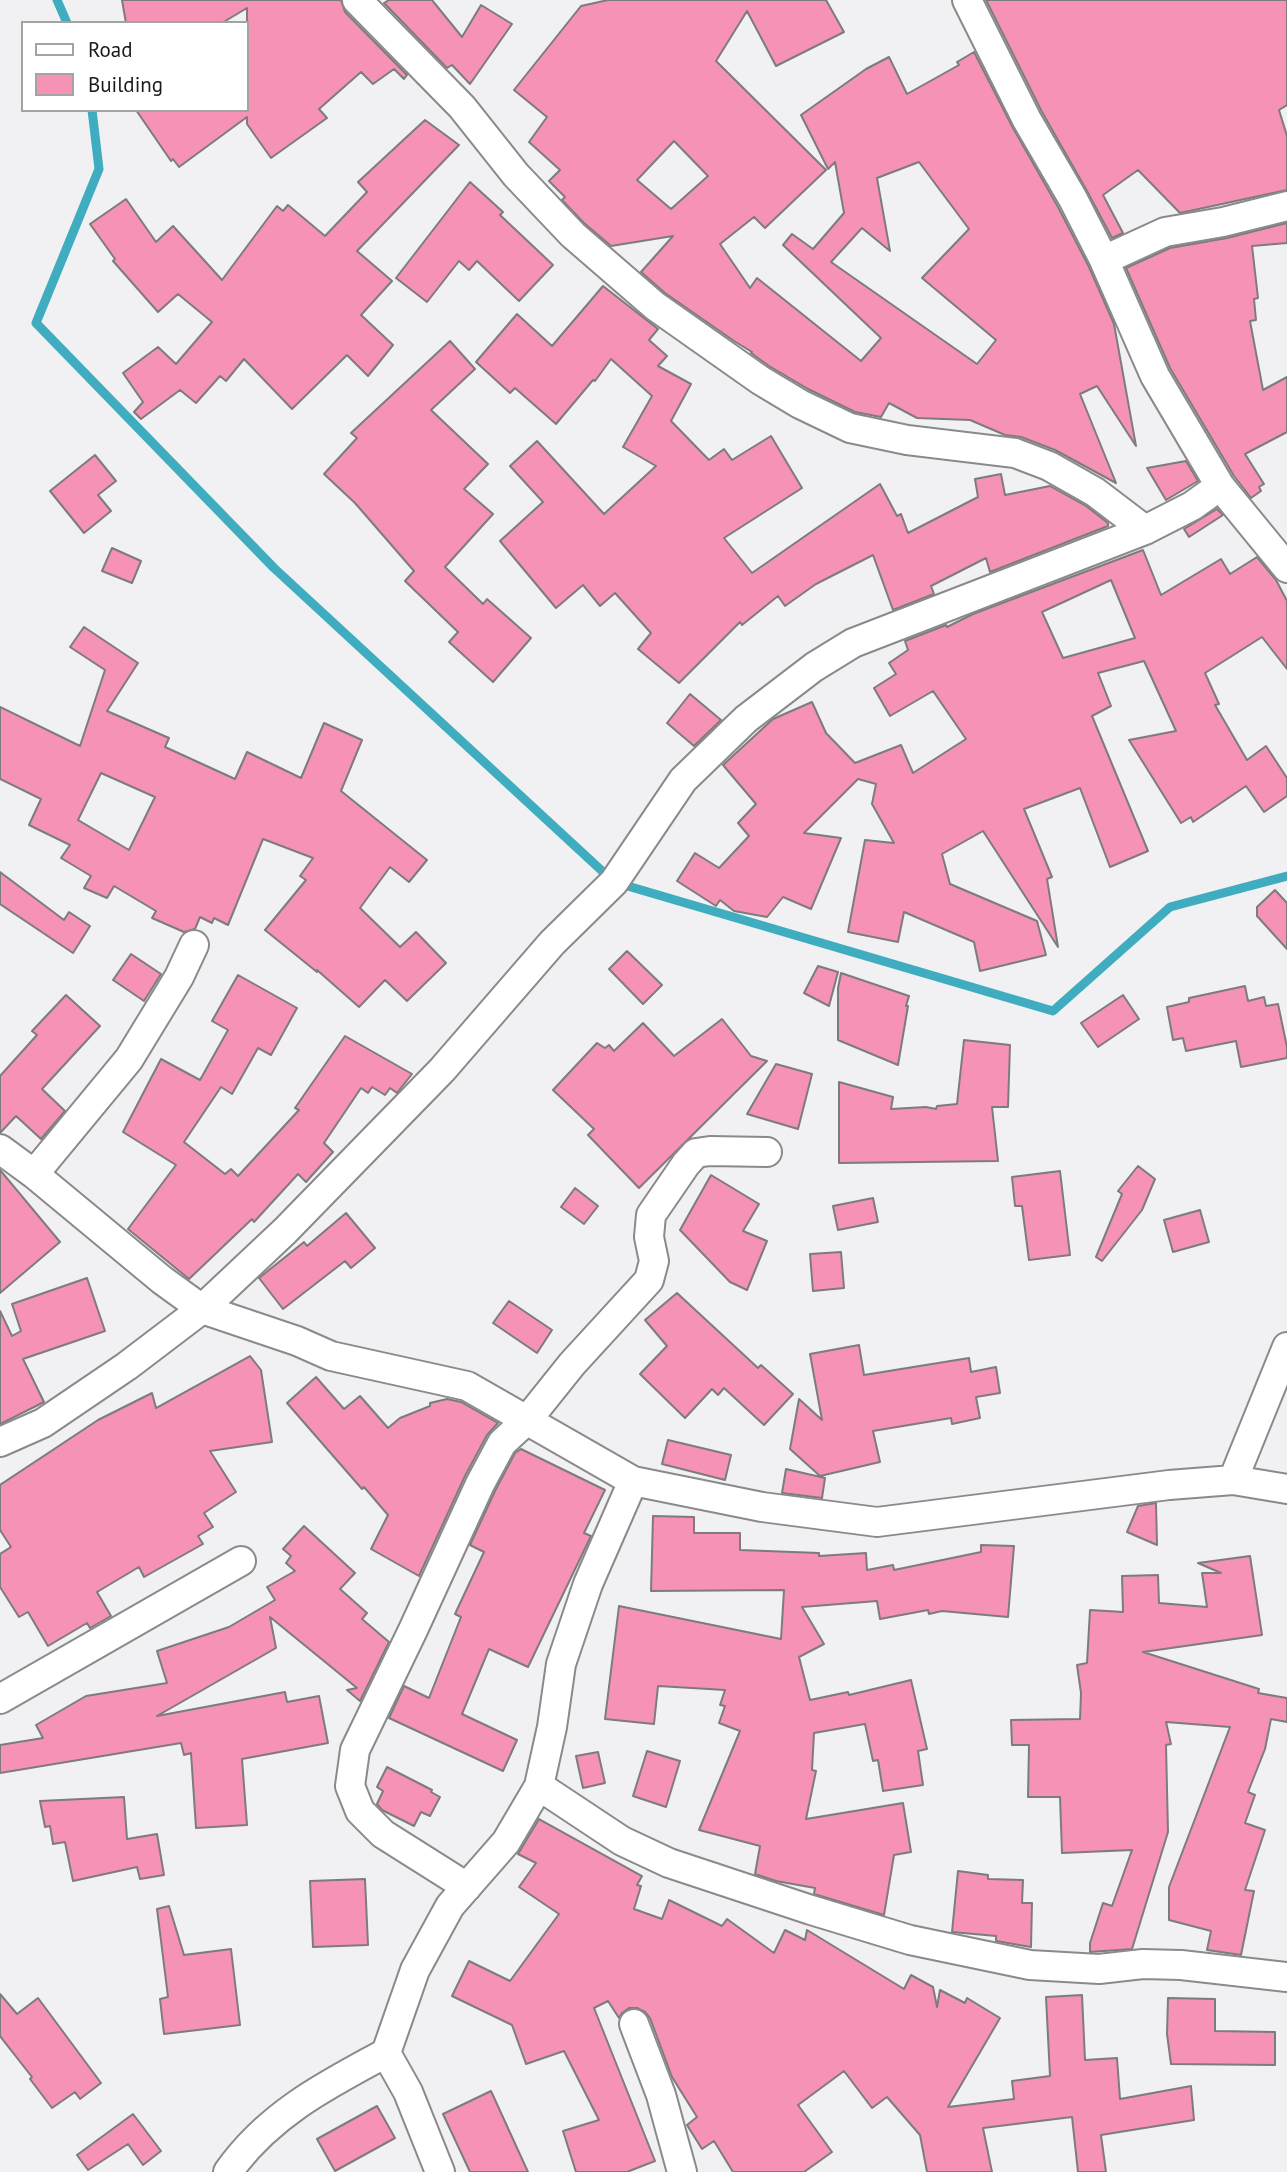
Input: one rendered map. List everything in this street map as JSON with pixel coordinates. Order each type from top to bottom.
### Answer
[{"type":"street","points":[[357,0],[462,107],[516,175],[573,236],[655,306],[721,353],[800,404],[850,428],[907,440],[1015,453],[1049,466],[1095,492],[1145,530]]},
{"type":"street","points":[[967,0],[1027,120],[1073,199],[1155,376],[1220,485],[1287,568]]},
{"type":"street","points":[[1104,261],[1165,232],[1223,222],[1287,206]]},
{"type":"street","points":[[0,1442],[43,1423],[127,1366],[202,1309],[285,1231],[442,1070],[552,943],[614,881],[683,780],[746,719],[814,667],[853,643],[1145,530],[1192,506],[1220,485]]},
{"type":"street","points":[[34,1174],[129,1059],[179,977],[194,945]]},
{"type":"street","points":[[0,1149],[162,1280],[202,1309],[297,1341],[331,1356],[467,1386],[632,1481],[762,1507],[877,1521],[1169,1485],[1233,1480],[1287,1489]]},
{"type":"street","points":[[467,1888],[383,1834],[360,1811],[349,1786],[355,1750],[480,1484],[502,1444],[528,1419],[572,1364],[649,1280],[654,1261],[649,1237],[651,1215],[686,1164],[696,1153],[767,1152]]},
{"type":"street","points":[[1233,1480],[1287,1347]]},
{"type":"street","points":[[228,2172],[239,2155],[269,2126],[309,2094],[386,2053],[415,1970],[450,1906],[506,1842],[539,1786],[552,1727],[561,1664],[588,1584],[632,1481]]},
{"type":"street","points":[[0,1699],[241,1561]]},
{"type":"street","points":[[539,1786],[622,1842],[669,1863],[910,1940],[1030,1965],[1099,1969],[1143,1964],[1181,1965],[1287,1977]]},
{"type":"street","points":[[634,2024],[662,2095],[682,2172]]},
{"type":"street","points":[[386,2053],[408,2092],[440,2172]]},
{"type":"building","points":[[122,0],[341,0],[345,12],[407,75],[404,79],[394,69],[373,84],[361,72],[319,109],[327,118],[271,158],[247,124],[247,117],[179,167],[173,159],[171,161],[137,112],[248,112],[247,8],[225,21],[126,21]]},
{"type":"building","points":[[389,0],[432,0],[462,37],[481,5],[512,24],[470,84],[452,65],[447,68],[384,3]]},
{"type":"building","points":[[608,0],[826,0],[844,32],[776,66],[747,11],[716,61],[826,170],[765,228],[754,217],[720,244],[750,288],[757,278],[861,361],[881,338],[783,245],[792,234],[813,249],[844,213],[835,162],[828,169],[801,115],[866,69],[889,57],[907,94],[959,65],[957,62],[974,52],[1089,267],[1114,324],[1136,446],[1097,386],[1080,394],[1116,483],[1055,450],[1021,437],[1005,435],[970,420],[917,418],[889,403],[881,417],[855,412],[769,366],[665,293],[641,272],[673,236],[611,246],[584,223],[562,200],[565,197],[549,181],[560,170],[529,142],[547,117],[514,90],[581,6]],"holes":[[[674,141],[708,176],[671,209],[637,180]],[[919,162],[969,229],[922,278],[996,340],[977,364],[831,262],[862,228],[890,251],[877,178]]]},
{"type":"building","points":[[986,0],[1287,0],[1287,105],[1279,110],[1287,136],[1287,190],[1180,213],[1138,170],[1103,195],[1123,233],[1112,238],[1042,112]]},
{"type":"building","points":[[425,120],[459,145],[357,251],[392,281],[361,315],[393,345],[368,376],[347,355],[292,409],[244,359],[226,381],[220,376],[196,403],[180,390],[141,419],[134,412],[143,402],[123,373],[158,347],[176,364],[212,322],[178,294],[158,312],[113,261],[115,259],[90,224],[126,199],[156,242],[173,226],[222,280],[277,206],[283,211],[288,205],[325,236],[367,192],[358,182]]},
{"type":"building","points":[[470,182],[503,212],[500,215],[553,265],[519,301],[477,261],[469,270],[459,261],[427,302],[396,278]]},
{"type":"building","points":[[1287,223],[1287,243],[1252,246],[1258,298],[1254,299],[1256,320],[1250,321],[1263,390],[1287,377],[1287,432],[1245,454],[1264,484],[1259,487],[1261,491],[1251,498],[1234,476],[1170,368],[1126,268],[1170,248],[1227,238]]},
{"type":"building","points":[[603,286],[658,329],[649,340],[667,356],[658,366],[691,384],[671,421],[709,460],[724,449],[732,460],[771,436],[802,488],[724,538],[752,573],[880,484],[897,516],[901,514],[908,533],[978,497],[975,479],[1001,474],[1005,495],[1050,486],[1086,506],[1108,523],[1108,526],[990,572],[986,558],[931,586],[934,594],[893,610],[873,555],[816,584],[785,606],[778,596],[742,625],[740,622],[679,683],[638,649],[651,633],[615,593],[600,606],[583,585],[556,608],[500,541],[543,502],[510,466],[537,441],[604,514],[656,466],[623,447],[652,396],[611,359],[556,424],[515,388],[510,393],[476,362],[517,314],[552,346]]},
{"type":"building","points":[[450,341],[475,369],[431,410],[488,464],[464,489],[493,514],[445,567],[483,604],[487,599],[531,638],[493,682],[449,642],[458,632],[405,581],[414,571],[355,503],[324,474],[357,438],[351,433]]},
{"type":"building","points":[[95,455],[116,481],[98,495],[111,511],[84,533],[50,491]]},
{"type":"building","points":[[1186,461],[1198,481],[1166,500],[1147,468]]},
{"type":"building","points":[[1217,509],[1223,515],[1189,537],[1184,529]]},
{"type":"building","points":[[112,548],[141,561],[132,583],[102,571]]},
{"type":"building","points":[[1143,550],[1161,595],[1221,559],[1230,574],[1257,557],[1276,580],[1287,601],[1287,669],[1262,637],[1205,673],[1219,704],[1215,705],[1247,760],[1266,746],[1287,778],[1287,796],[1264,812],[1246,786],[1193,822],[1191,817],[1181,823],[1129,740],[1176,731],[1144,661],[1098,673],[1111,706],[1092,716],[1148,851],[1110,867],[1080,788],[1024,809],[1052,877],[1047,879],[1058,947],[983,831],[942,854],[950,884],[1037,921],[1046,955],[980,971],[974,942],[904,912],[898,942],[848,932],[865,840],[894,843],[872,804],[876,784],[858,779],[804,833],[841,838],[811,909],[783,897],[767,917],[734,911],[720,900],[716,906],[677,881],[695,853],[719,868],[749,836],[738,823],[756,804],[723,765],[773,719],[812,702],[826,733],[855,763],[901,745],[913,773],[966,739],[933,691],[890,716],[874,688],[896,674],[889,663],[908,650],[905,641],[946,625],[947,627],[973,614]],"holes":[[[1111,580],[1135,638],[1063,658],[1042,612]]]},
{"type":"building","points":[[84,627],[138,663],[107,711],[169,738],[165,747],[235,779],[247,752],[301,778],[324,723],[362,740],[341,791],[427,860],[409,882],[390,867],[360,908],[400,947],[416,932],[446,963],[407,1001],[385,980],[359,1007],[265,930],[306,880],[300,876],[313,858],[263,839],[228,925],[214,918],[212,923],[200,917],[195,929],[184,932],[152,918],[156,911],[114,886],[107,898],[84,888],[91,876],[61,858],[70,845],[29,825],[41,799],[0,779],[0,707],[80,746],[105,670],[70,647]],"holes":[[[101,773],[155,797],[129,850],[78,820]]]},
{"type":"building","points":[[690,694],[721,720],[694,746],[667,723]]},
{"type":"building","points":[[0,872],[64,920],[69,912],[90,926],[73,953],[0,904]]},
{"type":"building","points":[[1275,890],[1287,903],[1287,949],[1257,916],[1257,907]]},
{"type":"building","points":[[627,951],[662,985],[643,1004],[609,969]]},
{"type":"building","points":[[131,954],[161,974],[144,1001],[113,980]]},
{"type":"building","points":[[818,966],[838,972],[829,1006],[804,993]]},
{"type":"building","points":[[841,973],[909,996],[898,1065],[838,1040],[838,988]]},
{"type":"building","points":[[238,975],[297,1008],[271,1055],[258,1048],[232,1094],[221,1087],[184,1142],[225,1174],[231,1169],[238,1176],[299,1110],[295,1108],[345,1036],[412,1074],[397,1093],[390,1088],[385,1095],[372,1087],[368,1093],[361,1088],[324,1143],[333,1152],[306,1182],[298,1174],[254,1222],[252,1219],[189,1279],[128,1229],[176,1165],[123,1132],[161,1059],[200,1080],[228,1030],[212,1021]]},
{"type":"building","points":[[1245,986],[1248,1001],[1264,997],[1266,1006],[1278,1004],[1287,1058],[1241,1067],[1236,1041],[1186,1051],[1183,1038],[1173,1040],[1167,1007],[1189,1002],[1189,998]]},
{"type":"building","points":[[66,995],[100,1026],[42,1089],[65,1111],[41,1139],[16,1116],[0,1133],[0,1076],[37,1035],[32,1031]]},
{"type":"building","points":[[1123,995],[1139,1019],[1098,1047],[1081,1023]]},
{"type":"building","points":[[722,1019],[751,1056],[767,1061],[639,1188],[588,1135],[594,1129],[553,1090],[597,1043],[605,1048],[609,1045],[614,1051],[643,1023],[674,1056]]},
{"type":"building","points":[[964,1040],[1010,1045],[1008,1107],[992,1107],[998,1161],[839,1163],[839,1082],[893,1097],[891,1109],[936,1109],[937,1106],[957,1104]]},
{"type":"building","points":[[776,1064],[812,1074],[798,1129],[747,1114]]},
{"type":"building","points":[[1138,1166],[1155,1179],[1142,1210],[1102,1261],[1096,1257],[1122,1194],[1118,1191]]},
{"type":"building","points":[[0,1170],[60,1242],[0,1293]]},
{"type":"building","points":[[1060,1171],[1070,1255],[1029,1260],[1022,1206],[1015,1206],[1012,1177]]},
{"type":"building","points":[[711,1175],[759,1204],[743,1231],[767,1241],[747,1290],[730,1282],[680,1230]]},
{"type":"building","points":[[575,1188],[598,1206],[584,1224],[561,1207]]},
{"type":"building","points":[[873,1198],[878,1222],[838,1230],[833,1206]]},
{"type":"building","points":[[1200,1210],[1209,1242],[1173,1252],[1164,1220]]},
{"type":"building","points":[[346,1213],[375,1248],[351,1268],[345,1261],[283,1309],[259,1278],[304,1242],[307,1246]]},
{"type":"building","points":[[841,1252],[844,1288],[813,1291],[810,1254]]},
{"type":"building","points":[[87,1278],[105,1331],[23,1359],[44,1402],[0,1424],[0,1311],[12,1336],[21,1331],[12,1304]]},
{"type":"building","points":[[677,1293],[758,1368],[761,1365],[793,1394],[764,1425],[724,1388],[718,1395],[712,1389],[685,1418],[640,1374],[667,1346],[645,1320]]},
{"type":"building","points":[[509,1301],[552,1330],[537,1353],[493,1323]]},
{"type":"building","points":[[859,1345],[864,1375],[969,1358],[971,1372],[996,1367],[1000,1393],[976,1397],[980,1418],[952,1424],[951,1418],[873,1431],[880,1462],[820,1476],[790,1449],[799,1399],[822,1420],[810,1354]]},
{"type":"building","points":[[250,1356],[261,1370],[272,1442],[210,1451],[236,1492],[204,1513],[213,1527],[198,1536],[203,1544],[144,1577],[139,1567],[97,1592],[111,1616],[90,1628],[87,1623],[48,1646],[28,1612],[19,1617],[0,1587],[0,1554],[11,1547],[0,1530],[0,1485],[98,1420],[152,1393],[156,1408]]},
{"type":"building","points":[[316,1377],[344,1409],[360,1396],[388,1428],[400,1418],[430,1406],[430,1403],[447,1399],[461,1402],[498,1423],[487,1435],[465,1476],[419,1576],[371,1549],[388,1515],[287,1403]]},
{"type":"building","points":[[668,1440],[731,1455],[725,1480],[662,1464]]},
{"type":"building","points":[[521,1449],[605,1490],[584,1533],[591,1536],[528,1667],[489,1649],[462,1714],[517,1740],[503,1771],[389,1718],[404,1686],[429,1698],[461,1617],[455,1614],[484,1552],[470,1545],[515,1453]]},
{"type":"building","points":[[786,1469],[825,1478],[822,1498],[782,1493]]},
{"type":"building","points":[[1156,1503],[1157,1545],[1127,1532],[1138,1506]]},
{"type":"building","points":[[653,1516],[694,1517],[694,1533],[740,1533],[740,1550],[819,1553],[819,1556],[866,1553],[867,1570],[893,1565],[894,1570],[981,1552],[981,1545],[1014,1546],[1008,1617],[942,1611],[929,1614],[928,1610],[880,1619],[877,1601],[802,1607],[824,1644],[799,1657],[810,1700],[848,1692],[849,1695],[911,1680],[927,1749],[918,1751],[923,1785],[883,1791],[878,1760],[873,1761],[865,1724],[814,1733],[812,1770],[816,1771],[806,1819],[903,1803],[911,1852],[894,1855],[884,1915],[814,1894],[815,1888],[755,1874],[760,1846],[699,1830],[740,1731],[719,1723],[725,1706],[720,1705],[725,1690],[658,1686],[654,1724],[605,1719],[619,1606],[781,1639],[784,1590],[651,1591]]},
{"type":"building","points":[[304,1526],[355,1573],[340,1589],[367,1613],[362,1619],[389,1642],[360,1701],[347,1690],[357,1688],[270,1617],[276,1648],[157,1716],[285,1692],[287,1702],[319,1696],[328,1743],[242,1759],[247,1825],[196,1828],[191,1753],[184,1755],[181,1743],[0,1773],[0,1745],[43,1738],[36,1725],[86,1696],[167,1683],[157,1651],[229,1627],[275,1600],[267,1587],[295,1571],[286,1563],[291,1556],[283,1549]]},
{"type":"building","points":[[1250,1556],[1262,1635],[1143,1652],[1259,1689],[1258,1693],[1287,1698],[1287,1722],[1271,1719],[1265,1749],[1248,1792],[1255,1795],[1245,1823],[1265,1830],[1245,1890],[1254,1891],[1241,1955],[1207,1950],[1211,1931],[1169,1920],[1169,1887],[1230,1727],[1166,1722],[1171,1744],[1166,1745],[1168,1832],[1132,1949],[1090,1952],[1090,1943],[1103,1903],[1112,1906],[1132,1850],[1062,1853],[1060,1797],[1028,1797],[1029,1745],[1012,1745],[1011,1720],[1080,1719],[1081,1693],[1077,1665],[1087,1663],[1090,1610],[1123,1612],[1122,1576],[1158,1575],[1159,1603],[1207,1607],[1202,1573],[1221,1573],[1198,1563]]},
{"type":"building","points":[[647,1751],[680,1761],[666,1807],[633,1796]]},
{"type":"building","points":[[598,1752],[605,1783],[583,1788],[576,1756]]},
{"type":"building","points":[[387,1767],[432,1790],[431,1792],[440,1797],[430,1816],[421,1812],[414,1826],[382,1810],[377,1804],[383,1791],[377,1787]]},
{"type":"building","points":[[124,1797],[127,1839],[157,1834],[164,1875],[140,1879],[137,1867],[73,1881],[65,1842],[53,1844],[50,1826],[45,1827],[40,1801]]},
{"type":"building","points":[[539,1819],[642,1876],[637,1885],[641,1886],[634,1909],[662,1919],[669,1900],[722,1926],[727,1919],[774,1953],[785,1930],[805,1940],[807,1930],[904,1989],[911,1975],[933,1987],[937,2007],[940,1990],[965,2003],[967,1998],[1000,2018],[948,2107],[1014,2099],[1012,2081],[1050,2076],[1046,1997],[1082,1995],[1085,2060],[1117,2058],[1120,2099],[1191,2086],[1194,2120],[1101,2135],[1106,2172],[1078,2172],[1072,2117],[983,2128],[992,2172],[927,2172],[920,2135],[887,2097],[872,2108],[844,2071],[798,2105],[832,2152],[804,2172],[733,2172],[714,2141],[702,2149],[687,2125],[697,2117],[672,2077],[650,2018],[637,2008],[629,2008],[619,2018],[608,2001],[594,2008],[655,2161],[627,2172],[576,2172],[563,2131],[599,2120],[564,2051],[526,2064],[512,2025],[452,1996],[469,1961],[510,1981],[559,1914],[519,1887],[536,1863],[518,1854]]},
{"type":"building","points":[[958,1871],[988,1875],[988,1879],[1023,1880],[1022,1903],[1032,1903],[1031,1947],[996,1941],[996,1936],[952,1932]]},
{"type":"building","points":[[365,1879],[368,1945],[313,1947],[310,1881]]},
{"type":"building","points":[[169,1906],[184,1955],[231,1949],[240,2025],[164,2034],[160,1999],[168,1997],[157,1909]]},
{"type":"building","points":[[0,1994],[17,2014],[38,1998],[101,2083],[80,2099],[75,2092],[52,2108],[0,2036]]},
{"type":"building","points":[[1168,1998],[1215,1999],[1215,2031],[1275,2032],[1275,2065],[1171,2064],[1167,2034]]},
{"type":"building","points":[[491,2091],[528,2172],[470,2172],[443,2114]]},
{"type":"building","points":[[377,2106],[395,2138],[335,2171],[317,2139]]},
{"type":"building","points":[[133,2114],[161,2151],[143,2165],[128,2144],[88,2170],[77,2155]]},
{"type":"waterway","points":[[57,0],[66,21]]},
{"type":"waterway","points":[[92,112],[99,169],[36,323],[274,568],[614,882],[1053,1011],[1170,907],[1287,876]]}]
